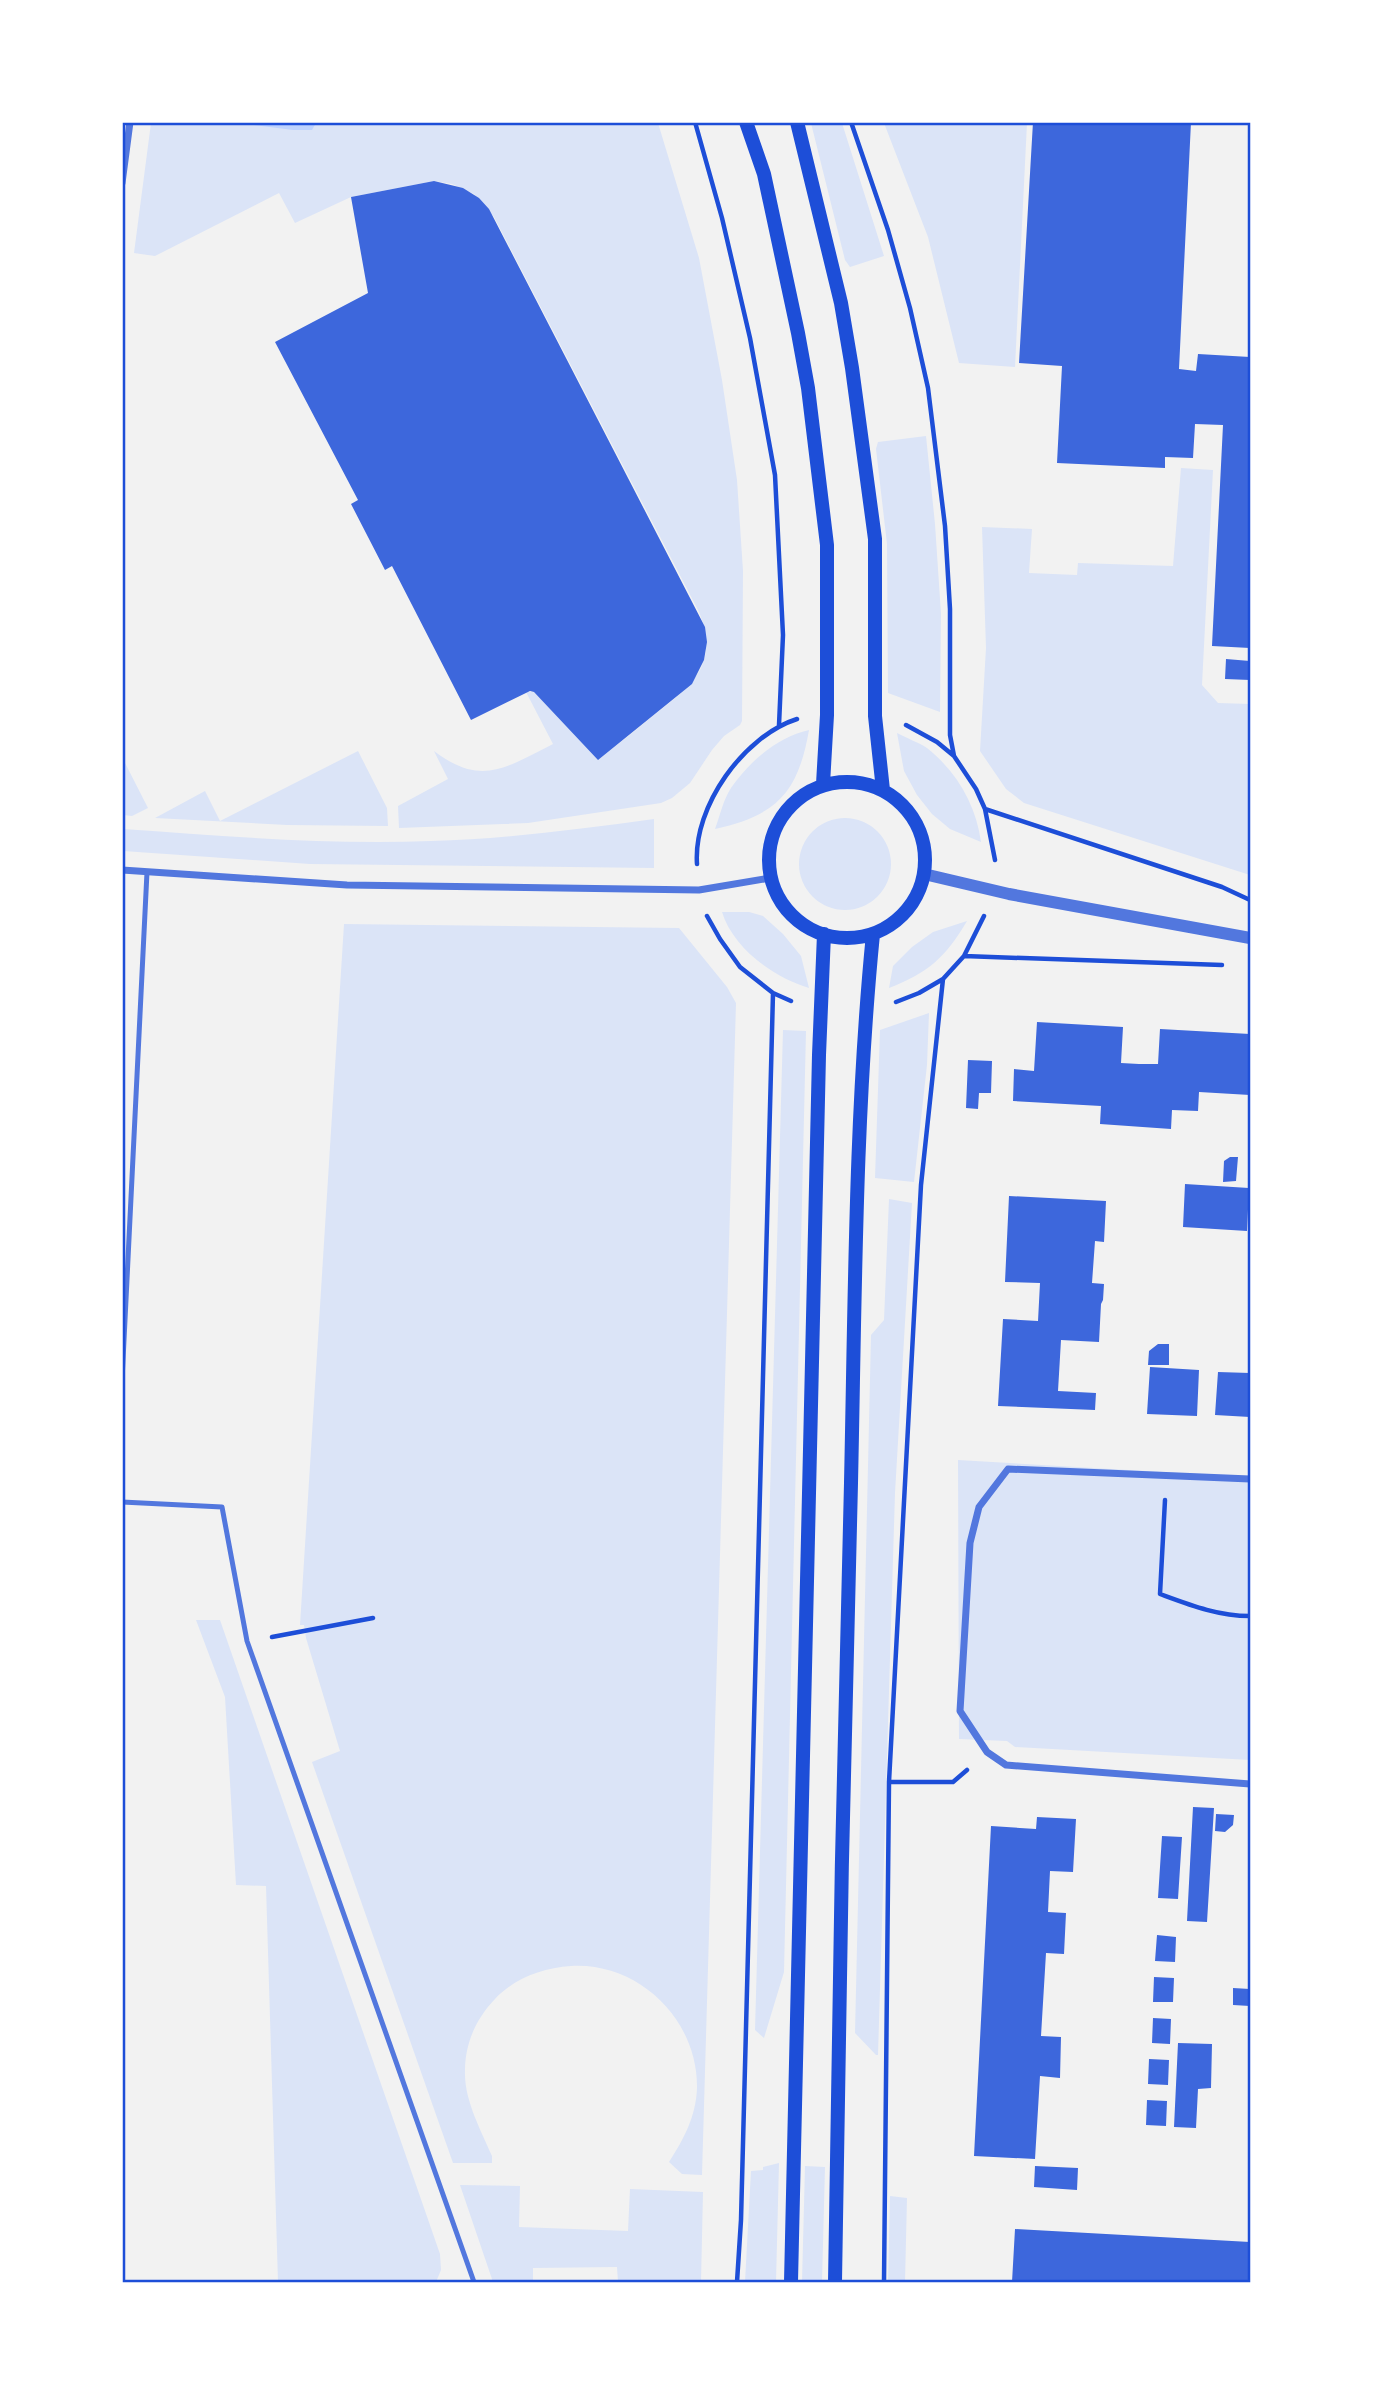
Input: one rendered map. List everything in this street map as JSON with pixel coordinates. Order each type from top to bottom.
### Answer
[{"type":"main road","points":[[746,122],[764,174],[798,332],[808,388],[827,545],[827,715],[823,784]]},
{"type":"main road","points":[[797,122],[841,303],[875,539],[875,716],[883,790]]},
{"type":"main road","points":[[854,781],[883,790],[909,811],[924,841],[924,874],[914,900],[896,920],[873,934],[849,938],[824,934],[800,922],[781,902],[770,878],[771,839],[790,805],[823,784],[854,781]]},
{"type":"main road","points":[[791,2283],[824,934]]},
{"type":"main road","points":[[835,2283],[844,1748],[858,1197],[865,1010],[873,934]]},
{"type":"street","points":[[122,183],[130,122]]},
{"type":"street","points":[[122,870],[347,885],[699,890],[770,878]]},
{"type":"street","points":[[924,874],[994,891],[1251,938]]},
{"type":"street","points":[[1251,1479],[1008,1469],[979,1507],[970,1543],[960,1711],[987,1752],[1006,1765],[1251,1784]]},
{"type":"lane","points":[[122,1381],[147,872]]},
{"type":"lane","points":[[122,1502],[222,1507],[247,1641],[474,2283]]},
{"type":"path","points":[[695,122],[722,218],[763,401],[775,475],[783,635],[779,725],[742,756],[716,790],[701,828],[696,857],[699,890],[707,916],[720,939],[740,967],[773,993],[741,2220],[737,2283]]},
{"type":"path","points":[[851,122],[892,243],[928,388],[940,479],[950,609],[950,735],[954,757],[976,789],[985,809],[995,861],[994,891],[964,956],[943,979],[921,1185],[889,1782],[884,2283]]},
{"type":"path","points":[[985,809],[1222,887],[1251,900]]},
{"type":"path","points":[[964,956],[1227,965]]},
{"type":"path","points":[[1167,1475],[1160,1594],[1203,1610],[1251,1616]]},
{"type":"path","points":[[247,1641],[373,1618]]},
{"type":"path","points":[[889,1782],[953,1782],[987,1752]]},
{"type":"shaded area","points":[[316,122],[658,123],[699,258],[737,480],[743,571],[742,721],[712,750],[690,783],[672,798],[661,803],[528,823],[399,828],[398,806],[448,779],[434,751],[451,762],[480,771],[507,766],[553,744],[526,692],[534,692],[599,759],[690,683],[704,660],[705,630],[699,612],[494,217],[474,194],[452,184],[434,181],[351,197],[295,223],[279,193],[155,256],[134,253],[151,123],[239,123],[311,130]]},
{"type":"shaded area","points":[[811,123],[842,123],[884,256],[850,267],[845,260]]},
{"type":"shaded area","points":[[884,123],[1027,123],[1015,367],[959,363],[928,237]]},
{"type":"shaded area","points":[[926,436],[941,614],[940,712],[888,693],[887,544],[876,449],[878,442]]},
{"type":"shaded area","points":[[1181,468],[1213,470],[1202,685],[1218,703],[1250,704],[1250,875],[1024,803],[1006,789],[980,751],[986,648],[982,527],[1032,529],[1029,573],[1077,575],[1078,563],[1173,566]]},
{"type":"shaded area","points":[[809,730],[798,770],[781,798],[754,816],[715,829],[728,793],[746,769],[786,738]]},
{"type":"shaded area","points":[[897,733],[927,748],[956,779],[970,802],[981,842],[950,829],[932,814],[917,795],[904,771]]},
{"type":"shaded area","points":[[358,751],[387,808],[388,826],[287,825],[155,818],[205,791],[220,821]]},
{"type":"shaded area","points":[[122,757],[148,808],[132,816],[123,815]]},
{"type":"shaded area","points":[[845,818],[862,822],[877,832],[887,847],[891,864],[887,881],[877,896],[862,906],[845,910],[828,906],[813,896],[803,881],[799,864],[803,847],[813,832],[828,822]]},
{"type":"shaded area","points":[[654,819],[654,868],[310,864],[123,851],[123,829],[277,839],[392,842],[515,836]]},
{"type":"shaded area","points":[[722,912],[749,912],[763,916],[783,934],[801,956],[809,988],[782,977],[756,960],[735,938]]},
{"type":"shaded area","points":[[967,921],[951,945],[935,962],[915,976],[889,988],[893,966],[912,947],[933,932]]},
{"type":"shaded area","points":[[344,924],[679,928],[727,987],[736,1003],[702,2175],[682,2174],[669,2162],[688,2127],[697,2088],[695,2063],[676,2018],[660,2000],[641,1985],[620,1974],[596,1967],[550,1969],[520,1980],[495,1999],[482,2015],[469,2041],[465,2082],[470,2104],[492,2156],[492,2163],[453,2163],[312,1762],[340,1751],[304,1625],[300,1625]]},
{"type":"shaded area","points":[[929,1013],[927,1065],[914,1182],[875,1178],[880,1030]]},
{"type":"shaded area","points":[[783,1030],[806,1031],[784,1972],[764,2038],[755,2030]]},
{"type":"shaded area","points":[[889,1199],[912,1203],[895,1493],[876,2055],[855,2033],[871,1335],[884,1320]]},
{"type":"shaded area","points":[[958,1460],[1250,1477],[1250,1760],[1015,1747],[1007,1741],[959,1739]]},
{"type":"shaded area","points":[[196,1620],[220,1620],[440,2254],[441,2270],[436,2282],[278,2282],[266,1886],[236,1885],[225,1697]]},
{"type":"shaded area","points":[[779,2163],[776,2282],[745,2282],[751,2171],[763,2170],[763,2167]]},
{"type":"shaded area","points":[[805,2166],[825,2167],[822,2282],[802,2282]]},
{"type":"shaded area","points":[[460,2185],[520,2186],[519,2227],[628,2231],[630,2189],[703,2192],[701,2282],[618,2282],[617,2267],[533,2268],[533,2282],[493,2282]]},
{"type":"shaded area","points":[[890,2196],[907,2198],[905,2282],[888,2282]]},
{"type":"water","points":[[316,122],[312,130],[239,123]]},
{"type":"building","points":[[1033,122],[1191,122],[1179,369],[1196,371],[1198,354],[1250,357],[1250,648],[1212,646],[1223,425],[1195,424],[1193,458],[1165,457],[1165,468],[1057,463],[1062,366],[1019,363]]},
{"type":"building","points":[[434,181],[463,188],[479,198],[489,209],[705,627],[707,642],[704,660],[692,684],[598,760],[534,692],[530,691],[471,720],[392,566],[385,570],[351,504],[358,500],[275,342],[368,293],[351,197]]},
{"type":"building","points":[[1226,659],[1250,661],[1250,680],[1225,679]]},
{"type":"building","points":[[1037,1022],[1123,1027],[1121,1063],[1158,1064],[1160,1029],[1250,1034],[1250,1095],[1199,1092],[1198,1111],[1172,1110],[1171,1129],[1100,1124],[1101,1106],[1013,1101],[1014,1069],[1034,1071]]},
{"type":"building","points":[[968,1060],[992,1061],[991,1093],[979,1093],[978,1109],[966,1108]]},
{"type":"building","points":[[1230,1157],[1238,1157],[1236,1181],[1223,1182],[1224,1161]]},
{"type":"building","points":[[1185,1184],[1249,1188],[1247,1231],[1183,1227]]},
{"type":"building","points":[[1009,1196],[1106,1201],[1104,1242],[1095,1241],[1092,1283],[1104,1284],[1099,1342],[1061,1340],[1058,1391],[1096,1393],[1095,1410],[998,1406],[1003,1319],[1038,1321],[1040,1283],[1005,1282]]},
{"type":"building","points":[[1158,1344],[1169,1344],[1169,1365],[1148,1365],[1149,1351]]},
{"type":"building","points":[[1150,1367],[1199,1370],[1197,1416],[1147,1414]]},
{"type":"building","points":[[1218,1372],[1250,1373],[1250,1417],[1215,1415]]},
{"type":"building","points":[[1193,1807],[1214,1808],[1207,1922],[1187,1921]]},
{"type":"building","points":[[1216,1814],[1234,1815],[1233,1825],[1225,1832],[1215,1831]]},
{"type":"building","points":[[1037,1817],[1076,1819],[1073,1872],[1050,1871],[1048,1912],[1066,1913],[1064,1954],[1046,1953],[1041,2036],[1061,2037],[1060,2078],[1040,2076],[1035,2159],[974,2156],[991,1826],[1036,1829]]},
{"type":"building","points":[[1162,1836],[1182,1837],[1178,1899],[1158,1898]]},
{"type":"building","points":[[1157,1935],[1176,1937],[1175,1962],[1155,1961]]},
{"type":"building","points":[[1154,1977],[1174,1978],[1173,2002],[1153,2002]]},
{"type":"building","points":[[1233,1988],[1250,1989],[1250,2006],[1233,2005]]},
{"type":"building","points":[[1153,2018],[1171,2019],[1170,2044],[1152,2043]]},
{"type":"building","points":[[1178,2043],[1212,2044],[1211,2088],[1198,2089],[1196,2128],[1174,2127]]},
{"type":"building","points":[[1149,2059],[1169,2060],[1168,2085],[1148,2084]]},
{"type":"building","points":[[1147,2100],[1167,2101],[1166,2126],[1146,2125]]},
{"type":"building","points":[[1035,2166],[1078,2168],[1077,2190],[1034,2187]]},
{"type":"building","points":[[1015,2229],[1250,2242],[1250,2282],[1012,2282]]}]
